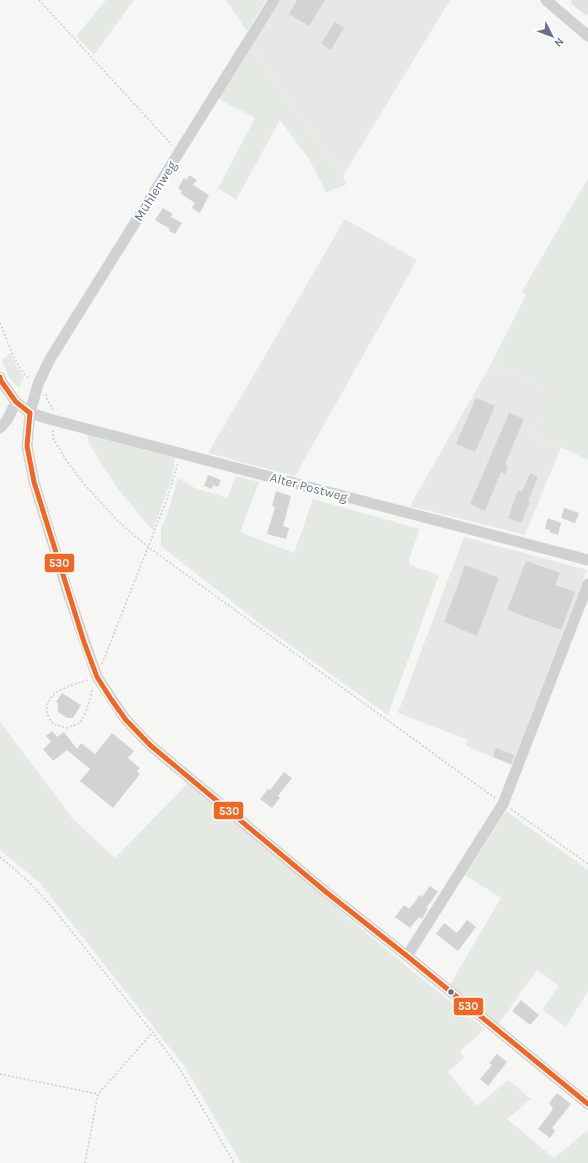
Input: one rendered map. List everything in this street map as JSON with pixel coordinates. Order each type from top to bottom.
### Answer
[{"type":"main road","points":[[578,0],[588,8]]},
{"type":"street","name":"Mühlenweg","points":[[274,0],[50,359],[38,384],[30,413],[27,446],[34,482],[68,593],[97,677],[126,720],[150,745],[326,892],[408,956],[588,1104]]},
{"type":"street","points":[[546,0],[588,36]]},
{"type":"street","points":[[0,377],[1,381],[16,402],[30,413]]},
{"type":"street","points":[[0,428],[8,420],[16,402]]},
{"type":"street","name":"Alter Postweg","points":[[30,413],[588,560]]},
{"type":"street","points":[[408,956],[503,804],[588,584]]},
{"type":"path","points":[[39,0],[179,152]]},
{"type":"path","points":[[0,323],[18,364],[25,376],[44,386],[47,399],[54,412],[53,438],[66,460],[82,483],[119,522],[148,547],[588,864]]},
{"type":"path","points":[[97,677],[56,692],[48,702],[47,714],[53,724],[67,728],[80,723],[87,710],[97,677],[167,499],[182,454]]},
{"type":"path","points":[[0,857],[28,881],[53,908],[153,1033],[181,1071],[234,1163]]},
{"type":"path","points":[[84,1163],[98,1094],[153,1033]]},
{"type":"path","points":[[0,1074],[98,1094]]},
{"type":"shaded area","points":[[106,0],[134,0],[94,55],[76,36]]},
{"type":"shaded area","points":[[226,0],[266,0],[247,31]]},
{"type":"shaded area","points":[[280,0],[450,0],[343,176],[251,47]]},
{"type":"shaded area","points":[[251,47],[343,176],[346,185],[326,192],[309,159],[280,120],[236,200],[218,188],[255,118],[217,98]]},
{"type":"shaded area","points":[[588,178],[588,460],[561,447],[531,436],[551,389],[491,364],[526,295],[522,291]]},
{"type":"shaded area","points":[[345,219],[417,260],[295,476],[208,453]]},
{"type":"shaded area","points":[[11,353],[16,366],[24,377],[19,388],[9,378],[2,360]]},
{"type":"shaded area","points":[[491,364],[552,389],[531,436],[561,447],[525,535],[410,506]]},
{"type":"shaded area","points":[[87,434],[175,458],[173,474],[153,531],[118,489],[89,444]]},
{"type":"shaded area","points":[[236,476],[259,482],[240,532],[294,553],[313,499],[420,529],[409,559],[410,565],[439,575],[388,715],[266,628],[161,546],[161,527],[167,515],[178,478],[195,488],[227,498]]},
{"type":"shaded area","points":[[464,537],[587,570],[512,765],[466,746],[468,740],[398,713]]},
{"type":"shaded area","points":[[0,722],[74,820],[115,858],[188,783],[373,938],[485,1029],[460,1051],[464,1058],[448,1072],[477,1106],[508,1080],[531,1099],[507,1119],[554,1158],[588,1130],[588,1163],[241,1163],[185,1067],[40,883],[0,850]]},
{"type":"shaded area","points":[[506,811],[588,870],[588,991],[566,1027],[542,1010],[559,986],[537,970],[498,1025],[449,986],[501,898],[465,875]]},
{"type":"building","points":[[297,0],[325,0],[309,26],[289,14]]},
{"type":"building","points":[[335,22],[344,28],[331,50],[321,44]]},
{"type":"building","points":[[189,175],[197,180],[193,185],[209,195],[200,213],[192,208],[195,203],[181,194],[182,191],[178,188],[184,178],[187,180]]},
{"type":"building","points":[[163,208],[173,214],[171,217],[182,223],[175,234],[169,231],[170,229],[155,220]]},
{"type":"building","points":[[476,398],[495,406],[475,452],[456,444]]},
{"type":"building","points":[[509,413],[524,419],[505,464],[508,466],[505,474],[501,472],[485,511],[470,504]]},
{"type":"building","points":[[530,473],[538,477],[521,523],[508,518],[518,490],[522,492]]},
{"type":"building","points":[[208,475],[221,480],[218,487],[213,485],[212,489],[204,486]]},
{"type":"building","points":[[276,491],[291,496],[283,526],[289,528],[286,539],[267,534],[275,507],[272,506]]},
{"type":"building","points":[[564,508],[579,513],[575,523],[561,518]]},
{"type":"building","points":[[548,518],[561,523],[558,535],[545,529]]},
{"type":"building","points":[[526,561],[560,573],[555,585],[575,592],[561,630],[507,610]]},
{"type":"building","points":[[465,565],[499,578],[477,636],[444,622]]},
{"type":"building","points":[[62,693],[81,705],[73,718],[67,718],[58,712],[58,703],[56,702]]},
{"type":"building","points":[[52,731],[57,737],[64,732],[77,749],[81,743],[95,754],[112,733],[134,751],[128,758],[140,768],[137,771],[140,774],[113,808],[80,781],[90,769],[67,750],[53,761],[43,749],[51,742],[46,736]]},
{"type":"building","points":[[496,748],[514,755],[511,764],[493,757]]},
{"type":"building","points":[[284,772],[292,778],[278,796],[280,798],[272,808],[260,799],[268,789],[270,790]]},
{"type":"building","points":[[430,886],[438,892],[426,908],[428,909],[422,919],[419,917],[410,928],[395,917],[404,905],[409,909],[420,895],[422,897]]},
{"type":"building","points":[[467,920],[476,927],[458,951],[436,934],[444,923],[457,933]]},
{"type":"building","points":[[521,1000],[539,1015],[530,1025],[512,1011]]},
{"type":"building","points":[[497,1054],[507,1062],[488,1086],[480,1079],[492,1065],[489,1063]]},
{"type":"building","points":[[557,1093],[571,1104],[552,1128],[555,1131],[550,1138],[538,1129],[553,1109],[549,1103]]},
{"type":"transit line","name":"530","points":[[0,377],[1,381],[16,402],[30,413]]},
{"type":"transit line","name":"530","points":[[30,413],[27,446],[34,482],[84,642],[97,677],[126,720],[150,745],[326,892],[588,1104]]}]
